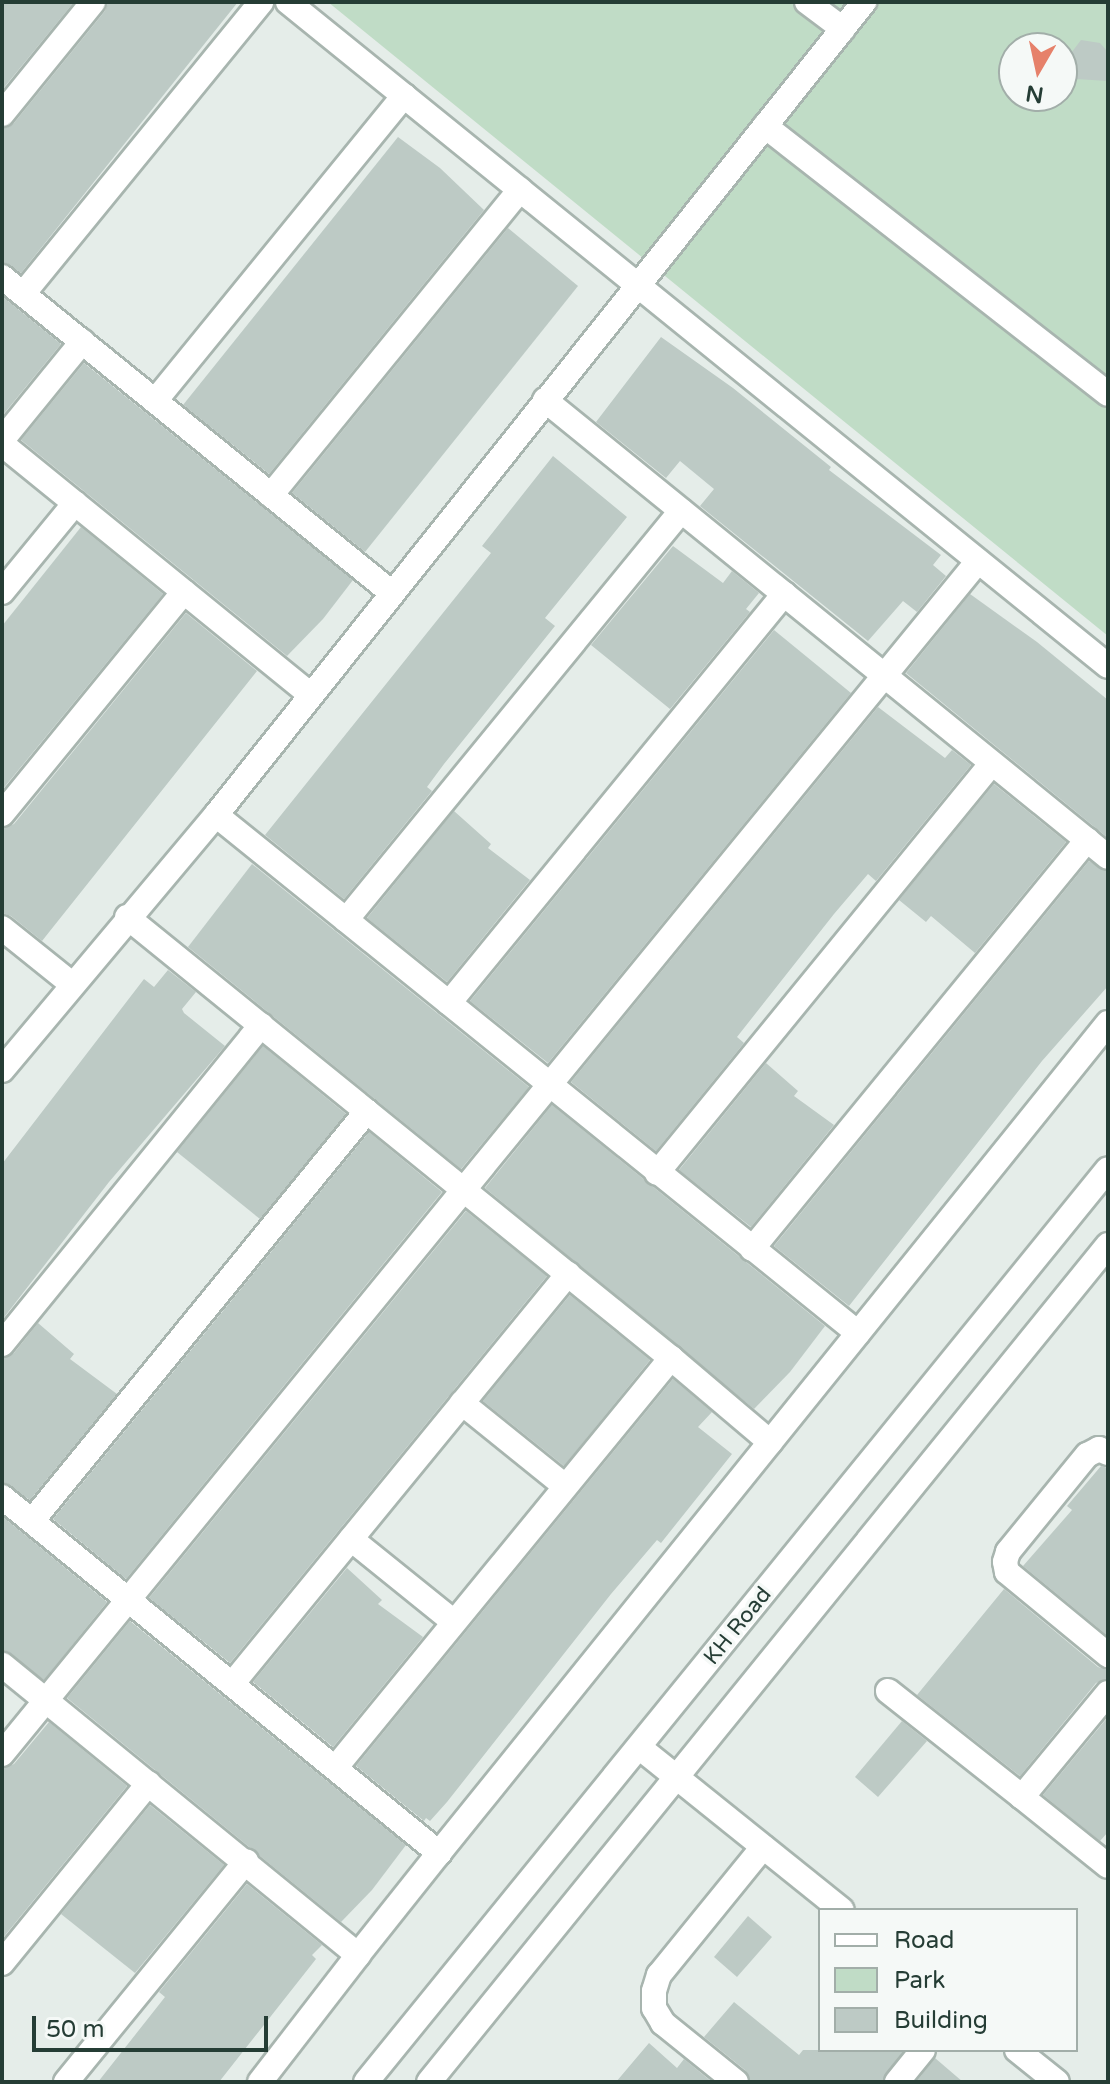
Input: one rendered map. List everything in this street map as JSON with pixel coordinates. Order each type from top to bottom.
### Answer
[{"type":"street","points":[[2,114],[93,2]]},
{"type":"street","points":[[23,294],[261,2]]},
{"type":"street","points":[[288,2],[1108,666]]},
{"type":"street","points":[[807,2],[843,29]]},
{"type":"street","points":[[2,1070],[127,917],[216,815],[864,2]]},
{"type":"street","points":[[155,401],[404,96]]},
{"type":"street","points":[[765,126],[1108,394]]},
{"type":"street","points":[[271,495],[520,190]]},
{"type":"street","points":[[2,277],[392,593]]},
{"type":"street","points":[[82,342],[2,442],[311,695]]},
{"type":"street","points":[[545,400],[1108,857]]},
{"type":"street","points":[[2,592],[75,503]]},
{"type":"street","points":[[346,920],[681,511]]},
{"type":"street","points":[[2,1754],[978,561]]},
{"type":"street","points":[[2,814],[184,592]]},
{"type":"street","points":[[449,1003],[784,594]]},
{"type":"street","points":[[657,1173],[992,763]]},
{"type":"street","points":[[216,815],[858,1333]]},
{"type":"street","points":[[752,1249],[1087,840]]},
{"type":"street","points":[[127,917],[671,1358],[770,1442]]},
{"type":"street","points":[[2,928],[72,984]]},
{"type":"street","points":[[260,2082],[439,1853],[1108,1023]]},
{"type":"street","points":[[2,1344],[261,1025]]},
{"type":"street","points":[[32,1521],[367,1111]]},
{"type":"street","name":"KH Road","points":[[366,2082],[1108,1169]]},
{"type":"street","points":[[429,2082],[1108,1245]]},
{"type":"street","points":[[233,1683],[568,1274]]},
{"type":"street","points":[[336,1767],[671,1358]]},
{"type":"street","points":[[462,1403],[565,1486]]},
{"type":"street","points":[[1108,1453],[1099,1449],[1087,1455],[1008,1552],[1005,1562],[1007,1572],[1108,1655]]},
{"type":"street","points":[[2,1497],[439,1853]]},
{"type":"street","points":[[351,1539],[454,1622]]},
{"type":"street","points":[[2,1665],[246,1861],[333,1938],[358,1955]]},
{"type":"street","points":[[888,1691],[1108,1866]]},
{"type":"street","points":[[1022,1797],[1108,1693]]},
{"type":"street","points":[[639,1747],[839,1908]]},
{"type":"street","points":[[2,1963],[149,1783]]},
{"type":"street","points":[[736,2082],[663,2023],[654,2008],[654,1991],[659,1975],[763,1847]]},
{"type":"street","points":[[66,2082],[246,1861]]},
{"type":"street","points":[[897,2082],[921,2052]]},
{"type":"street","points":[[1020,2052],[1057,2082]]},
{"type":"green space","points":[[328,2],[1108,2],[1108,636]]},
{"type":"building","points":[[2,2],[74,2],[2,90]]},
{"type":"building","points":[[108,2],[238,2],[21,273],[2,262],[2,129],[14,123],[105,11]]},
{"type":"building","points":[[1081,40],[1100,43],[1108,52],[1108,81],[1078,79],[1078,44]]},
{"type":"building","points":[[398,137],[440,168],[484,210],[269,474],[183,405]]},
{"type":"building","points":[[508,228],[578,286],[365,552],[292,493]]},
{"type":"building","points":[[2,296],[61,344],[2,416]]},
{"type":"building","points":[[661,337],[733,388],[831,467],[829,470],[941,555],[933,565],[946,576],[917,612],[903,601],[868,641],[700,506],[714,489],[680,461],[666,478],[596,422]]},
{"type":"building","points":[[84,363],[353,580],[323,619],[287,656],[21,440]]},
{"type":"building","points":[[553,456],[627,517],[545,618],[555,626],[444,764],[427,787],[432,791],[344,899],[265,835],[491,553],[482,546]]},
{"type":"building","points":[[81,527],[163,594],[2,790],[2,626]]},
{"type":"building","points":[[673,546],[723,583],[732,571],[759,593],[746,609],[750,612],[670,709],[591,645]]},
{"type":"building","points":[[970,594],[1037,642],[1108,700],[1108,838],[906,673]]},
{"type":"building","points":[[186,613],[257,671],[42,941],[11,916],[2,913],[2,829],[14,824]]},
{"type":"building","points":[[774,630],[851,693],[548,1063],[470,1001]]},
{"type":"building","points":[[878,707],[945,758],[952,750],[971,765],[876,881],[868,874],[834,914],[737,1037],[744,1043],[656,1151],[571,1082]]},
{"type":"building","points":[[994,784],[1066,842],[975,953],[931,916],[926,922],[899,900]]},
{"type":"building","points":[[454,811],[491,844],[488,848],[530,880],[447,982],[367,918]]},
{"type":"building","points":[[1089,861],[1108,872],[1108,986],[1042,1061],[849,1306],[774,1246]]},
{"type":"building","points":[[252,864],[529,1087],[461,1169],[188,947]]},
{"type":"building","points":[[168,970],[196,992],[182,1009],[184,1013],[225,1046],[109,1182],[2,1320],[2,1164],[144,979],[154,987]]},
{"type":"building","points":[[263,1046],[346,1114],[260,1219],[177,1152]]},
{"type":"building","points":[[766,1063],[798,1091],[794,1096],[834,1125],[751,1227],[679,1170]]},
{"type":"building","points":[[552,1105],[825,1326],[790,1372],[754,1409],[485,1188]]},
{"type":"building","points":[[369,1132],[442,1192],[126,1579],[53,1519]]},
{"type":"building","points":[[466,1211],[547,1276],[230,1663],[149,1598]]},
{"type":"building","points":[[570,1295],[650,1360],[564,1466],[483,1401]]},
{"type":"building","points":[[38,1323],[74,1354],[70,1359],[117,1394],[30,1500],[2,1482],[2,1359],[14,1353]]},
{"type":"building","points":[[673,1379],[712,1412],[698,1427],[732,1454],[661,1543],[657,1540],[611,1594],[447,1802],[430,1821],[426,1818],[424,1821],[356,1766]]},
{"type":"building","points":[[1101,1466],[1108,1468],[1108,1636],[1023,1566],[1072,1510],[1067,1506]]},
{"type":"building","points":[[2,1516],[107,1602],[44,1680],[2,1650]]},
{"type":"building","points":[[347,1568],[382,1600],[378,1604],[423,1637],[333,1747],[253,1682]]},
{"type":"building","points":[[1004,1589],[1098,1667],[1108,1670],[1108,1678],[1096,1683],[1020,1776],[917,1695]]},
{"type":"building","points":[[130,1621],[406,1845],[372,1890],[341,1922],[67,1698]]},
{"type":"building","points":[[1108,1717],[1108,1832],[1100,1841],[1043,1795]]},
{"type":"building","points":[[902,1721],[927,1741],[878,1797],[855,1777]]},
{"type":"building","points":[[49,1722],[127,1786],[2,1939],[2,1769],[14,1764]]},
{"type":"building","points":[[150,1805],[224,1865],[135,1973],[61,1914]]},
{"type":"building","points":[[247,1884],[322,1945],[312,1955],[316,1959],[219,2082],[98,2082],[165,1997],[159,1992]]},
{"type":"building","points":[[748,1916],[772,1937],[737,1977],[714,1957]]},
{"type":"building","points":[[734,2002],[799,2055],[803,2050],[903,2052],[882,2082],[751,2082],[745,2070],[704,2037]]},
{"type":"building","points":[[649,2043],[677,2068],[684,2059],[712,2082],[616,2082]]},
{"type":"building","points":[[935,2058],[963,2082],[916,2082]]}]
